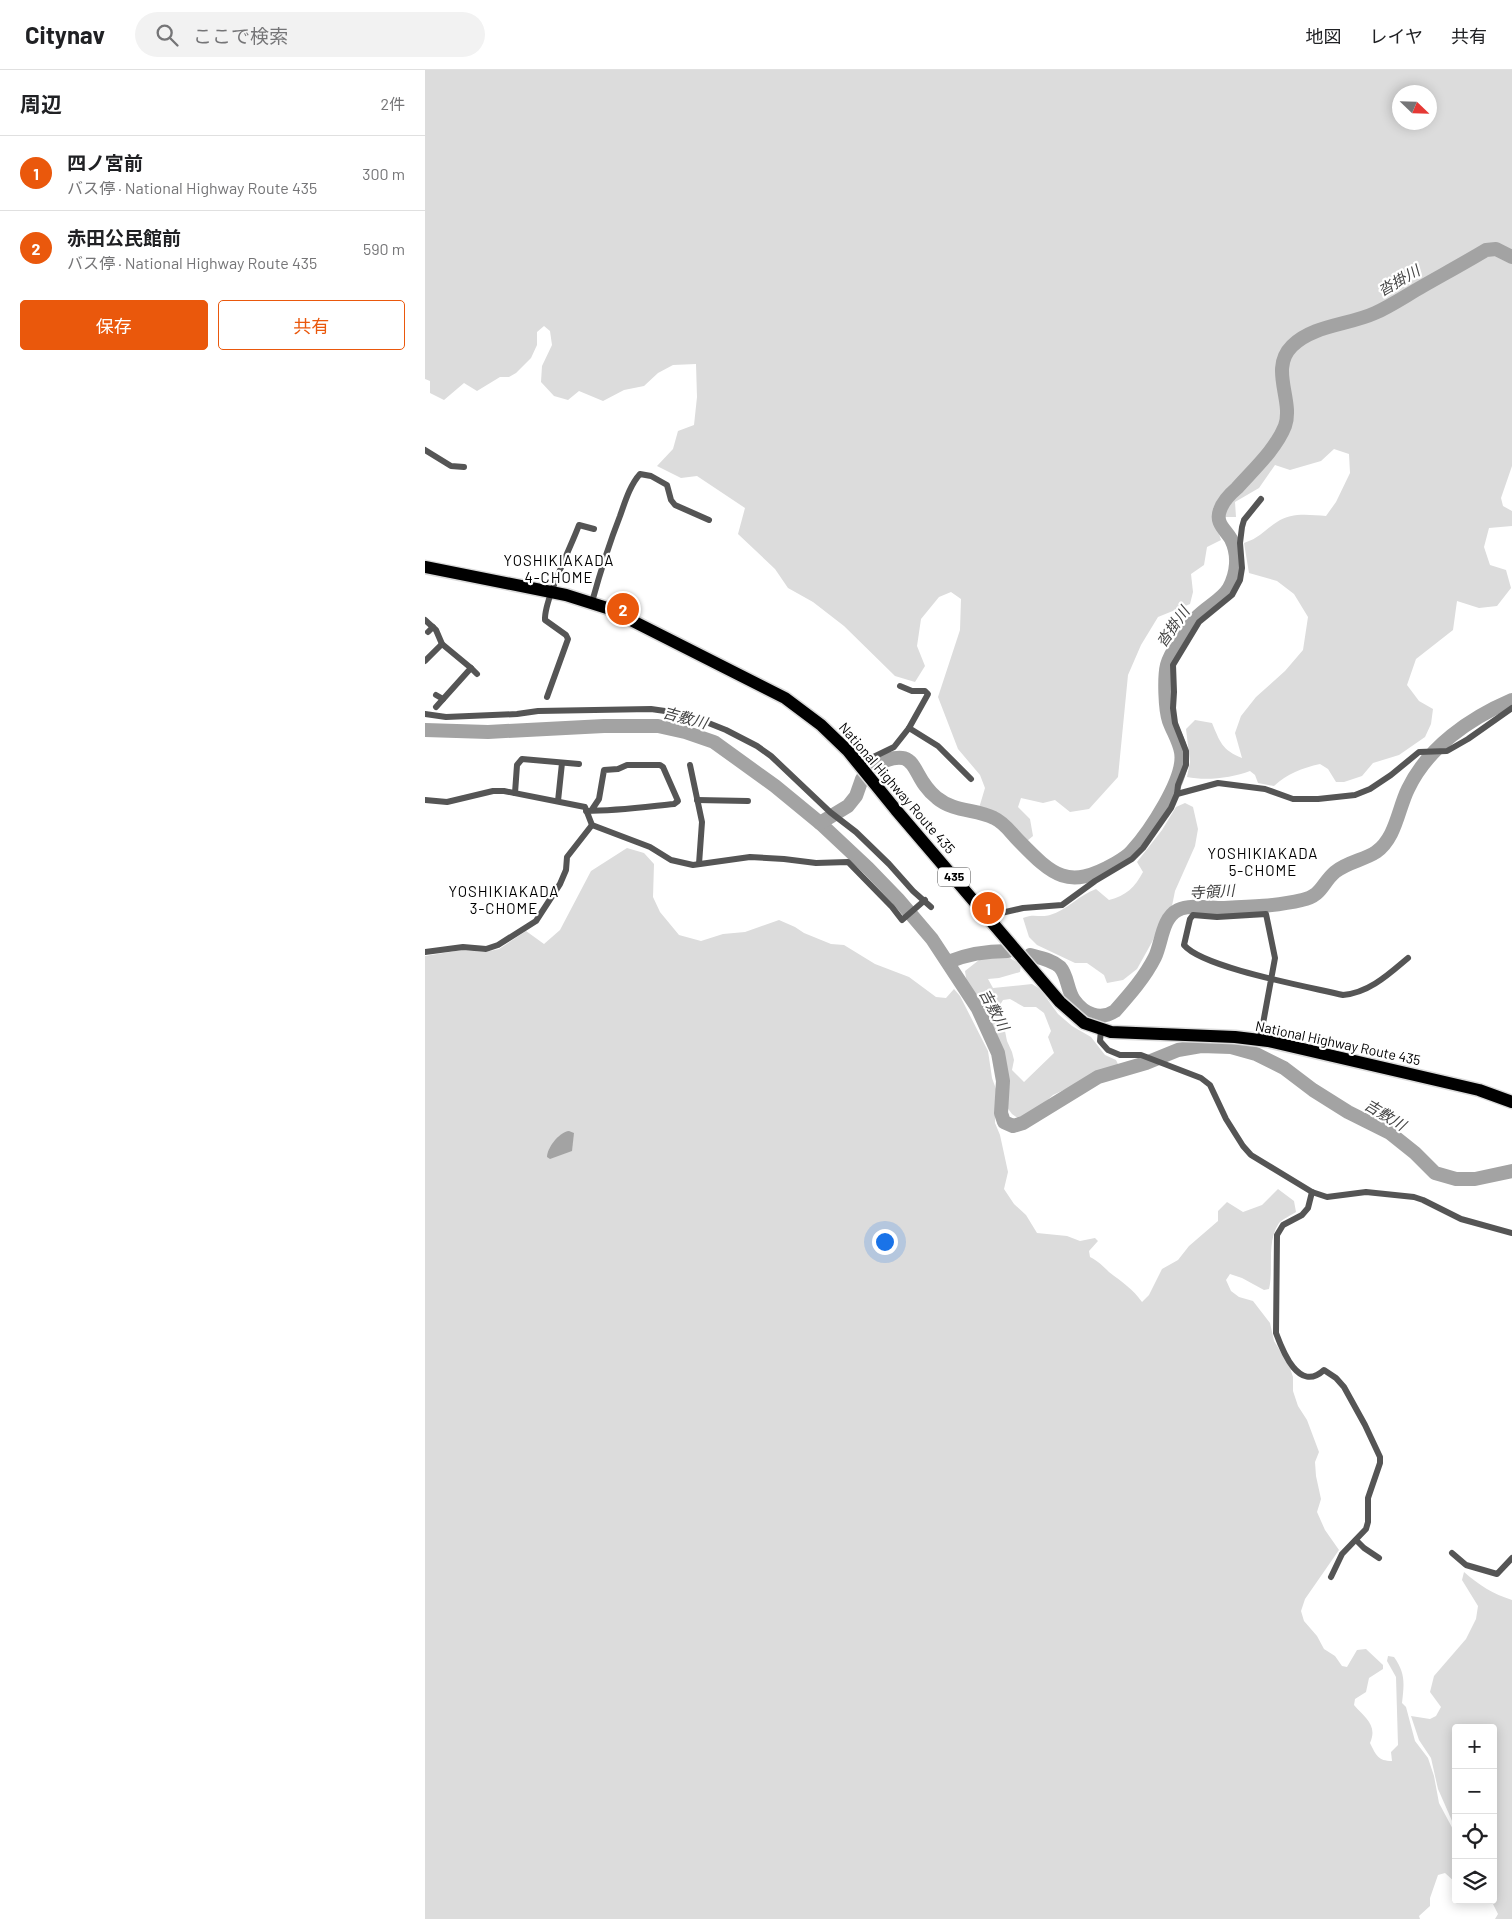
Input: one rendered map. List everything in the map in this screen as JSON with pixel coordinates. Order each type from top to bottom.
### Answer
[{"type":"highway","name":"National Highway Route 435","points":[[425,567],[552,592],[592,602],[621,614],[785,698],[821,725],[859,764],[1061,1002],[1084,1023],[1101,1030],[1127,1033],[1235,1037],[1259,1040],[1479,1090],[1512,1102]]},
{"type":"street","points":[[425,450],[451,466],[464,467]]},
{"type":"street","points":[[592,602],[604,558],[626,499],[635,479],[640,474],[651,476],[667,485],[671,500],[675,504],[709,520]]},
{"type":"street","points":[[988,916],[1023,908],[1062,905],[1095,881],[1132,859],[1149,840],[1171,808],[1186,765],[1186,751],[1175,723],[1173,708],[1173,665],[1199,622],[1232,595],[1242,568],[1240,543],[1244,520],[1261,499]]},
{"type":"street","points":[[547,697],[568,639],[567,635],[545,620],[545,614],[579,525],[594,529]]},
{"type":"street","points":[[425,620],[433,627],[442,644],[477,674]]},
{"type":"street","points":[[428,632],[433,627]]},
{"type":"street","points":[[425,661],[442,644]]},
{"type":"street","points":[[436,707],[471,668]]},
{"type":"street","points":[[859,764],[894,747],[909,728],[928,694],[925,691],[912,691],[900,686]]},
{"type":"street","points":[[436,695],[443,699]]},
{"type":"street","points":[[1177,794],[1217,783],[1265,789],[1293,799],[1318,799],[1355,795],[1370,789],[1419,752],[1447,751],[1468,739],[1512,708]]},
{"type":"street","points":[[425,714],[446,717],[517,714],[538,711],[651,709],[679,713],[726,730],[757,746],[799,782],[889,864],[922,903],[931,907]]},
{"type":"street","points":[[909,728],[947,753],[971,779]]},
{"type":"street","points":[[515,793],[517,765],[522,759],[579,764]]},
{"type":"street","points":[[558,801],[562,763]]},
{"type":"street","points":[[627,765],[660,765],[663,767],[678,801],[675,804],[588,811],[599,799],[602,772],[627,765]]},
{"type":"street","points":[[690,765],[702,822],[699,864]]},
{"type":"street","points":[[425,800],[457,800],[493,791],[515,793],[585,807],[588,811],[591,825],[567,857],[566,870],[535,921],[498,945],[486,949],[463,947],[425,952]]},
{"type":"street","points":[[697,800],[748,801]]},
{"type":"street","points":[[591,825],[650,847],[671,860],[693,865],[750,857],[784,859],[816,864],[848,862],[893,907],[902,920],[922,903]]},
{"type":"street","points":[[1259,1040],[1272,979],[1275,958],[1266,914],[1217,917],[1193,915],[1190,919],[1183,945],[1209,961],[1272,979],[1343,995],[1351,994],[1383,980],[1408,958]]},
{"type":"street","points":[[1101,1030],[1100,1041],[1109,1050],[1120,1055],[1148,1057],[1201,1078],[1210,1085],[1226,1119],[1247,1151],[1275,1171],[1311,1192],[1327,1196],[1366,1192],[1414,1197],[1461,1219],[1512,1233]]},
{"type":"street","points":[[1311,1192],[1308,1208],[1302,1215],[1283,1225],[1277,1235],[1276,1333],[1281,1348],[1302,1377],[1308,1378],[1320,1374],[1324,1370],[1336,1378],[1365,1425],[1380,1457],[1380,1463],[1368,1498],[1368,1522],[1366,1529],[1342,1554],[1331,1577]]},
{"type":"street","points":[[1357,1540],[1364,1548],[1379,1558]]},
{"type":"street","points":[[1452,1553],[1466,1565],[1497,1574],[1512,1558]]},
{"type":"shaded area","points":[[425,70],[1512,70],[1512,466],[1501,498],[1503,506],[1512,511],[1512,526],[1489,528],[1484,547],[1490,565],[1506,570],[1511,588],[1497,606],[1479,608],[1457,601],[1453,630],[1416,659],[1407,685],[1419,701],[1433,709],[1431,724],[1425,737],[1399,755],[1373,763],[1362,776],[1344,782],[1336,782],[1328,769],[1320,764],[1295,772],[1274,786],[1258,783],[1255,775],[1250,771],[1219,778],[1202,779],[1187,777],[1190,762],[1186,729],[1195,720],[1212,723],[1223,745],[1230,752],[1242,758],[1235,733],[1241,716],[1256,697],[1285,671],[1303,650],[1308,617],[1294,594],[1277,581],[1249,573],[1244,543],[1288,517],[1301,515],[1326,516],[1336,502],[1350,473],[1349,454],[1334,449],[1321,461],[1290,470],[1275,465],[1259,488],[1235,502],[1236,517],[1222,517],[1215,522],[1221,540],[1207,547],[1204,565],[1191,574],[1193,592],[1190,604],[1158,617],[1141,645],[1128,675],[1118,777],[1089,809],[1070,812],[1055,800],[1043,803],[1021,798],[1018,807],[1030,819],[1033,836],[1027,841],[998,814],[979,808],[985,788],[980,775],[958,749],[938,697],[960,630],[961,599],[951,592],[939,597],[921,619],[917,646],[925,666],[915,682],[895,676],[844,626],[813,602],[788,588],[775,569],[738,534],[745,508],[697,476],[681,478],[657,466],[673,449],[678,431],[694,425],[697,397],[696,364],[673,365],[658,373],[644,386],[624,390],[603,401],[579,391],[568,400],[554,396],[541,382],[542,366],[552,345],[550,331],[544,326],[537,332],[537,345],[531,358],[516,373],[509,377],[500,377],[477,391],[464,383],[444,400],[430,393],[430,381],[425,379]]},
{"type":"shaded area","points":[[1185,803],[1193,807],[1198,829],[1195,846],[1175,891],[1172,906],[1158,928],[1137,969],[1123,980],[1107,983],[1104,975],[1087,963],[1075,963],[1037,945],[1029,937],[1023,918],[1056,913],[1096,889],[1109,900],[1129,890],[1143,872],[1137,862],[1162,830],[1176,807]]},
{"type":"shaded area","points":[[627,848],[644,853],[654,864],[653,897],[660,912],[679,935],[701,941],[723,934],[745,932],[779,920],[831,944],[844,945],[875,964],[909,977],[936,997],[946,998],[954,989],[960,996],[988,1051],[992,1078],[996,1089],[995,1123],[1000,1135],[1008,1172],[1004,1189],[1014,1204],[1026,1215],[1037,1233],[1067,1236],[1080,1241],[1095,1238],[1098,1241],[1089,1251],[1090,1257],[1127,1286],[1142,1302],[1149,1295],[1162,1269],[1178,1260],[1189,1246],[1218,1221],[1218,1211],[1227,1202],[1243,1212],[1262,1205],[1278,1189],[1294,1201],[1296,1212],[1279,1223],[1275,1230],[1271,1247],[1269,1289],[1264,1290],[1230,1274],[1226,1280],[1231,1291],[1239,1297],[1253,1301],[1270,1323],[1274,1341],[1289,1365],[1293,1377],[1293,1391],[1298,1406],[1307,1420],[1319,1452],[1315,1462],[1321,1499],[1317,1512],[1325,1530],[1339,1550],[1305,1599],[1301,1611],[1304,1621],[1317,1636],[1324,1649],[1335,1656],[1342,1666],[1347,1667],[1357,1650],[1366,1649],[1383,1665],[1383,1669],[1369,1678],[1366,1692],[1355,1699],[1354,1705],[1371,1726],[1372,1737],[1370,1743],[1376,1754],[1383,1760],[1392,1761],[1391,1752],[1398,1745],[1396,1677],[1387,1661],[1388,1656],[1394,1657],[1401,1669],[1404,1685],[1402,1703],[1406,1707],[1415,1741],[1428,1758],[1434,1776],[1439,1803],[1452,1827],[1452,1879],[1445,1873],[1438,1875],[1430,1898],[1430,1906],[1419,1916],[1420,1919],[425,1919],[425,956],[462,950],[485,952],[499,949],[526,931],[544,944],[560,930],[591,871]]},
{"type":"shaded area","points":[[988,957],[1010,958],[1021,965],[1020,972],[988,979],[993,988],[1032,984],[1040,989],[1058,1014],[1072,1026],[1091,1037],[1105,1055],[1116,1060],[1119,1066],[1053,1095],[1034,1112],[1019,1119],[1012,1114],[1006,1106],[1006,1070],[1000,1046],[984,1013],[971,994],[966,979],[965,971],[979,960]],"holes":[[[1010,999],[1024,1007],[1036,1007],[1044,1013],[1051,1031],[1048,1037],[1054,1053],[1024,1082],[1012,1070],[1014,1060],[997,1010],[1003,1000]]]},
{"type":"shaded area","points":[[569,1131],[574,1133],[572,1151],[550,1159],[547,1157],[554,1141],[561,1134]]},
{"type":"shaded area","points":[[1464,1572],[1487,1589],[1512,1600],[1512,1919],[1495,1919],[1498,1914],[1493,1904],[1497,1904],[1497,1724],[1452,1724],[1452,1821],[1438,1789],[1431,1758],[1419,1740],[1411,1716],[1430,1719],[1436,1716],[1441,1707],[1430,1692],[1434,1676],[1466,1639],[1476,1619],[1478,1606],[1462,1580]]},
{"type":"waterway","name":"沓掛川","points":[[870,767],[887,760],[907,759],[921,780],[937,798],[951,806],[987,815],[998,820],[1042,863],[1052,871],[1062,875],[1073,877],[1085,876],[1098,872],[1126,857],[1139,842],[1165,804],[1178,776],[1181,752],[1168,716],[1165,685],[1167,665],[1175,647],[1193,622],[1222,596],[1232,582],[1236,564],[1234,545],[1221,526],[1219,515],[1221,507],[1229,495],[1270,451],[1285,426],[1287,406],[1282,375],[1285,355],[1292,346],[1310,334],[1321,329],[1365,317],[1381,310],[1486,250],[1496,249],[1512,257]]},
{"type":"waterway","name":"寺領川","points":[[1030,955],[1050,961],[1060,967],[1074,1000],[1087,1012],[1098,1016],[1115,1011],[1147,971],[1155,957],[1166,924],[1178,910],[1188,907],[1263,906],[1292,902],[1314,895],[1335,872],[1350,863],[1371,855],[1383,846],[1396,823],[1408,789],[1416,774],[1439,747],[1466,725],[1512,700]]},
{"type":"waterway","name":"吉敷川","points":[[425,730],[488,732],[604,726],[658,726],[685,732],[714,742],[775,786],[820,823],[898,899],[932,939],[978,1009],[998,1053],[1003,1081],[1001,1113],[1004,1122],[1013,1126],[1023,1123],[1098,1077],[1146,1063],[1178,1050],[1201,1046],[1231,1047],[1256,1054],[1284,1068],[1313,1090],[1348,1112],[1390,1133],[1415,1153],[1435,1173],[1456,1179],[1475,1179],[1512,1171]]},
{"type":"waterway","name":"沓掛川","points":[[820,823],[848,806],[856,796],[862,779]]},
{"type":"waterway","name":"寺領川","points":[[948,962],[977,954],[1008,951]]},
{"type":"place","name":"赤田公民館前","points":[[623,609]]},
{"type":"place","name":"四ノ宮前","points":[[988,908]]},
{"type":"district","name":"YOSHIKIAKADA 4-CHOME","points":[[559,570]]},
{"type":"district","name":"YOSHIKIAKADA 5-CHOME","points":[[1263,862]]},
{"type":"district","name":"YOSHIKIAKADA 3-CHOME","points":[[504,900]]}]
